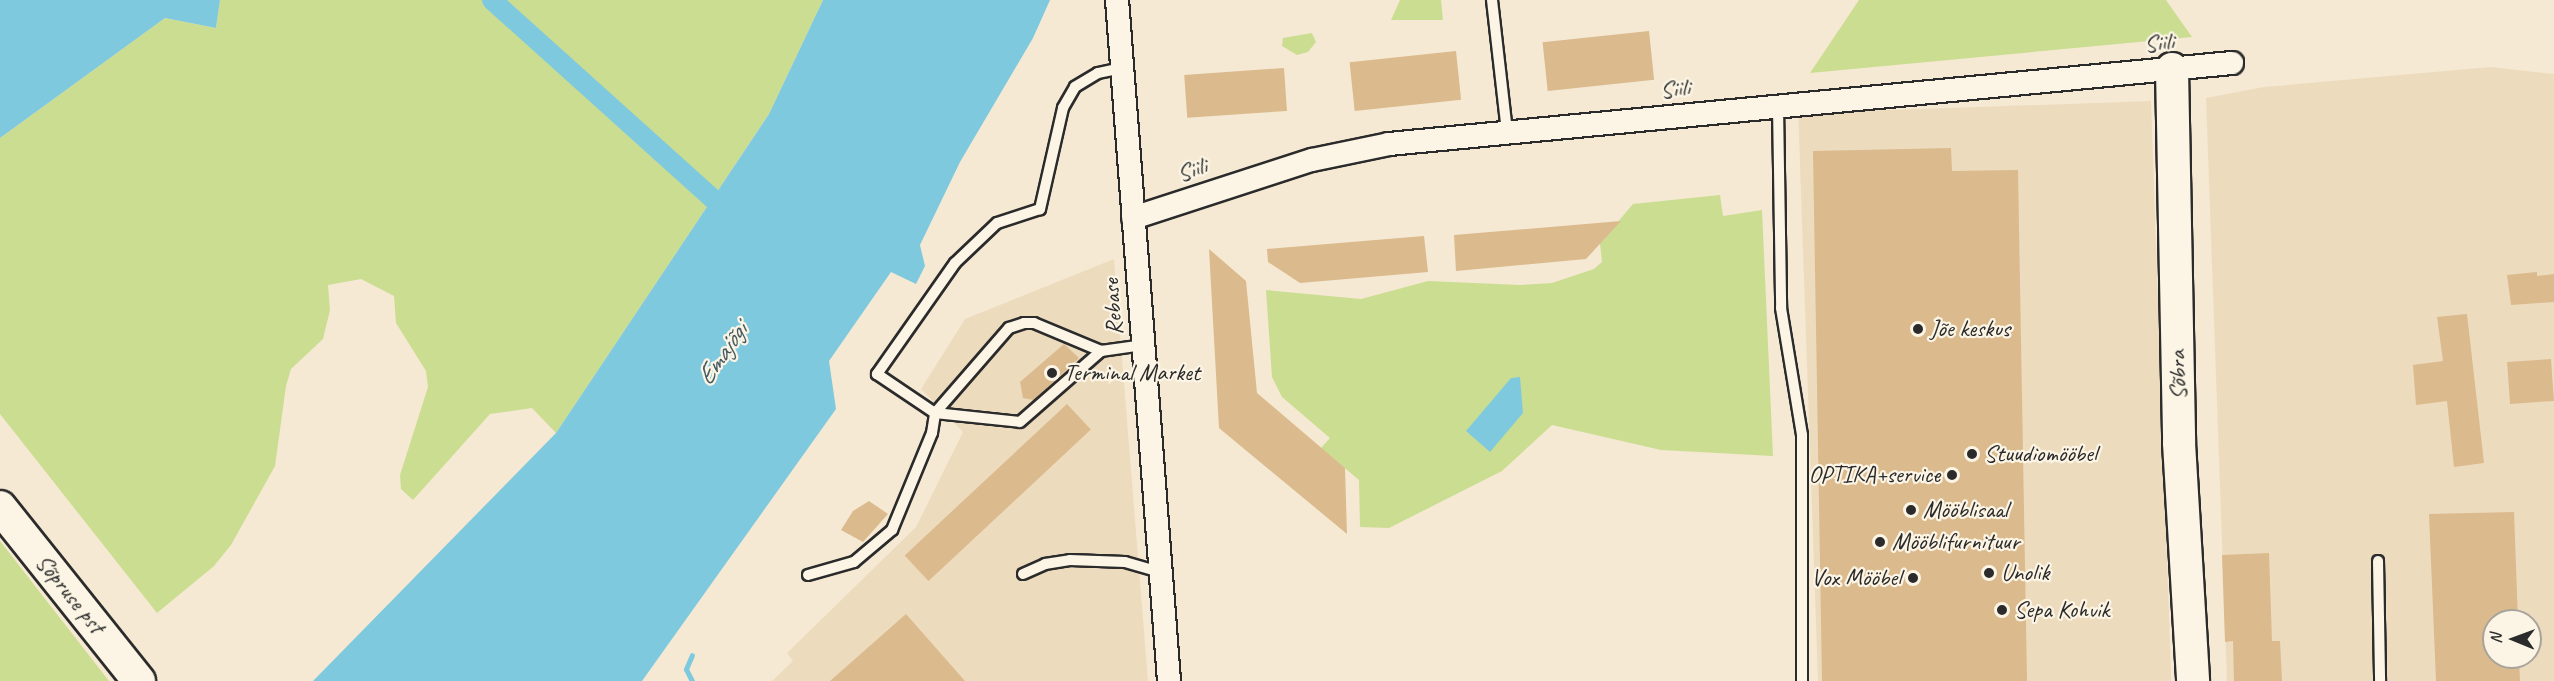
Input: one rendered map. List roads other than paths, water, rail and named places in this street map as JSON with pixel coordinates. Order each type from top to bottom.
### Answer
[{"type":"street","name":"Rebase","points":[[1117,0],[1169,681]]},
{"type":"street","name":"Siili","points":[[1133,218],[1312,160],[1389,144],[2232,63]]},
{"type":"street","name":"Sõbra","points":[[2172,69],[2179,443],[2193,681]]},
{"type":"street","name":"Sõpruse pst","points":[[0,507],[140,681]]},
{"type":"lane","points":[[1492,0],[1507,132]]},
{"type":"lane","points":[[1101,351],[1020,422],[935,413],[877,374],[955,263],[997,224],[1040,209],[1063,108],[1075,87],[1098,73],[1122,68]]},
{"type":"lane","points":[[1778,106],[1781,308],[1802,435],[1802,681]]},
{"type":"lane","points":[[808,574],[854,562],[892,530],[932,434],[935,413],[1009,328],[1034,323],[1101,351],[1143,345]]},
{"type":"lane","points":[[1023,574],[1045,564],[1070,560],[1125,562],[1161,572]]},
{"type":"lane","points":[[2378,561],[2380,681]]},
{"type":"water","points":[[0,0],[220,0],[216,28],[165,18],[0,138]]},
{"type":"water","name":"Emajõgi","points":[[823,0],[1050,0],[1033,38],[960,162],[920,245],[925,266],[916,284],[891,272],[829,361],[836,409],[642,681],[313,681],[556,433],[769,114]]},
{"type":"water","points":[[1520,377],[1523,413],[1490,452],[1466,431],[1511,378]]},
{"type":"waterway","points":[[492,0],[733,217]]},
{"type":"waterway","points":[[692,655],[686,669],[692,681]]},
{"type":"place","name":"Jõe keskus","points":[[1918,329]]},
{"type":"place","name":"Terminal Market","points":[[1052,373]]},
{"type":"place","name":"Stuudiomööbel","points":[[1972,454]]},
{"type":"place","name":"OPTIKA+service","points":[[1952,475]]},
{"type":"place","name":"Mööblisaal","points":[[1911,510]]},
{"type":"place","name":"Mööblifurnituur","points":[[1880,542]]},
{"type":"place","name":"Unolik","points":[[1989,573]]},
{"type":"place","name":"Vox Mööbel","points":[[1913,578]]},
{"type":"place","name":"Sepa Kohvik","points":[[2002,610]]}]
